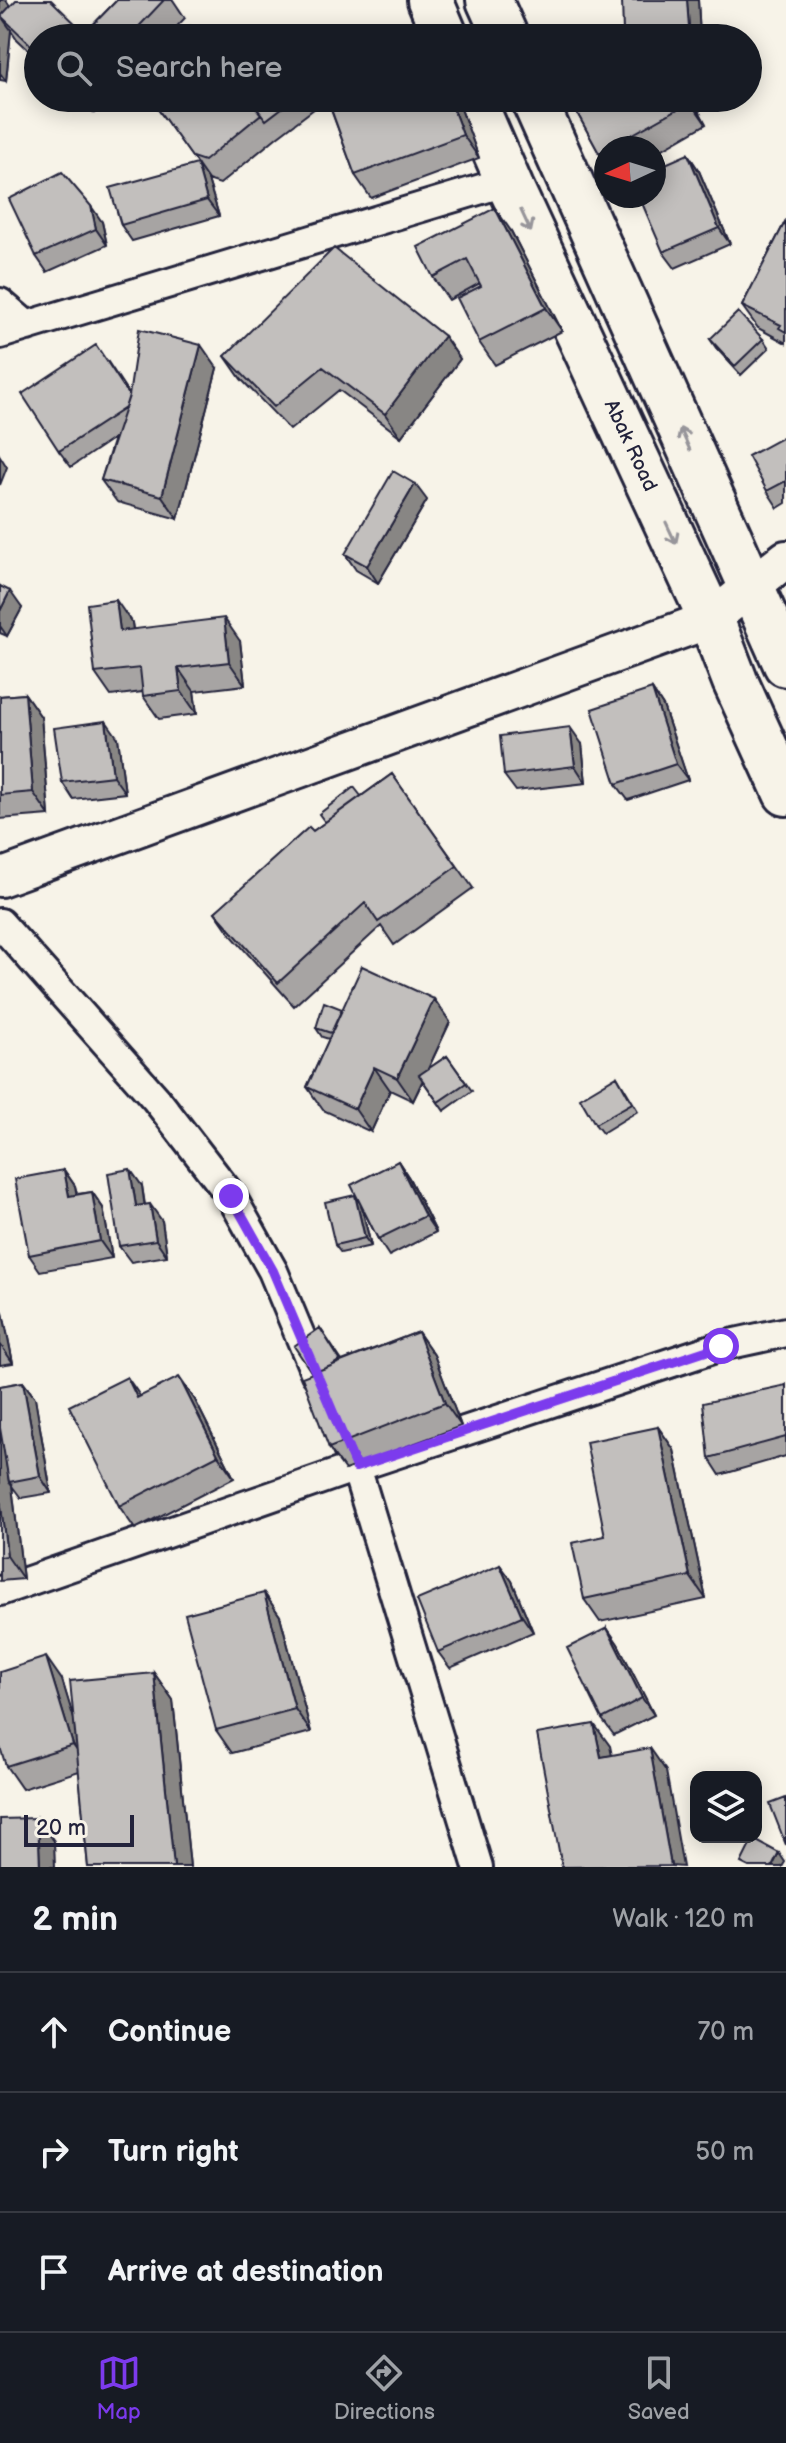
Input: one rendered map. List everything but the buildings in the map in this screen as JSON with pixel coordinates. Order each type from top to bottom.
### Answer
[{"type":"highway","points":[[430,0],[440,24]]},
{"type":"highway","points":[[489,0],[500,24]]},
{"type":"highway","name":"Abak Road","points":[[478,112],[711,619],[735,681],[786,793]]},
{"type":"highway","points":[[539,112],[786,664]]},
{"type":"street","points":[[0,334],[508,181]]},
{"type":"street","points":[[0,303],[27,326]]},
{"type":"street","points":[[0,878],[711,619],[786,559]]},
{"type":"street","points":[[0,923],[156,1099],[231,1196],[273,1271],[356,1467],[478,1867]]},
{"type":"street","points":[[0,1591],[356,1467],[721,1346],[786,1332]]},
{"type":"route","points":[[231,1196],[273,1271],[356,1467],[721,1346]]}]
